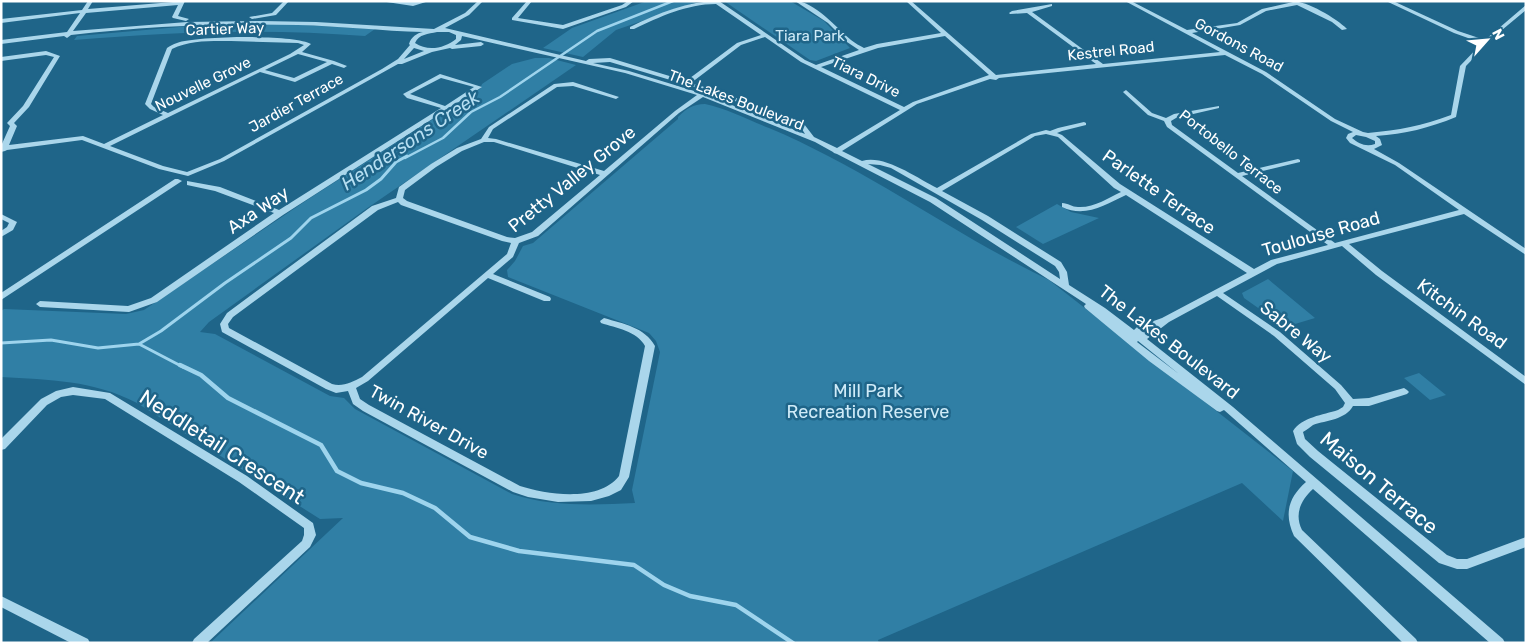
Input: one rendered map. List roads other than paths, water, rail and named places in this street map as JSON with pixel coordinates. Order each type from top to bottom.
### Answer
[{"type":"street","points":[[71,35],[91,1]]},
{"type":"street","points":[[1,21],[85,10],[182,2],[182,6],[175,17],[185,19],[266,16],[276,12],[287,1]]},
{"type":"street","points":[[382,1],[413,4],[427,1]]},
{"type":"street","name":"Jardier Terrace","points":[[178,180],[189,173],[222,160],[384,70],[400,60],[420,34],[434,30],[467,14],[481,1]]},
{"type":"street","points":[[514,19],[530,1]]},
{"type":"street","points":[[796,1],[830,22],[848,41],[862,50]]},
{"type":"street","points":[[908,1],[994,77]]},
{"type":"street","name":"Gordons Road","points":[[1127,1],[1272,78],[1333,120],[1350,135],[1349,138],[1353,143],[1366,147]]},
{"type":"street","points":[[1388,1],[1456,32],[1486,42]]},
{"type":"street","points":[[514,19],[563,27],[631,2],[639,2]]},
{"type":"street","name":"Tiara Drive","points":[[641,30],[629,28],[686,7],[714,2],[724,6],[816,67],[902,109]]},
{"type":"street","points":[[1188,33],[1238,24],[1264,10],[1296,2],[1344,29]]},
{"type":"street","points":[[1012,13],[1050,5]]},
{"type":"street","points":[[1350,135],[1400,132],[1458,118],[1461,112],[1459,97],[1460,75],[1463,66],[1486,42],[1524,9]]},
{"type":"street","points":[[1028,11],[1102,66]]},
{"type":"street","points":[[447,47],[457,42],[457,33],[467,14]]},
{"type":"street","points":[[1,44],[71,35],[232,22],[299,23],[434,30],[457,33]]},
{"type":"street","points":[[379,28],[395,32],[421,49],[432,50]]},
{"type":"street","name":"The Lakes Boulevard","points":[[457,33],[606,68],[700,97],[811,138],[957,216],[1064,284],[1135,337],[1314,482],[1499,643]]},
{"type":"street","points":[[816,67],[862,50],[946,34]]},
{"type":"street","points":[[687,83],[738,44],[767,35]]},
{"type":"street","name":"Cartier Way","points":[[168,115],[148,104],[170,48],[174,44],[236,40],[306,42]]},
{"type":"street","name":"Nouvelle Grove","points":[[105,146],[296,52],[308,45],[306,42]]},
{"type":"street","name":"The Lakes Boulevard","points":[[432,50],[447,47],[499,44]]},
{"type":"street","name":"Jardier Terrace","points":[[384,70],[432,50]]},
{"type":"street","points":[[296,52],[344,66]]},
{"type":"street","name":"Kestrel Road","points":[[834,151],[902,109],[940,92],[994,77],[1224,52]]},
{"type":"street","points":[[1,59],[46,53],[56,54],[55,61],[26,107],[10,123],[1,123]]},
{"type":"street","name":"The Lakes Boulevard","points":[[582,62],[610,60],[687,83],[795,122],[805,127],[811,138]]},
{"type":"street","points":[[258,70],[295,80],[332,62]]},
{"type":"street","name":"Axa Way","points":[[40,304],[129,309],[144,305],[191,276],[280,213],[446,108],[479,87],[440,76],[406,94],[409,97],[446,108]]},
{"type":"street","name":"Twin River Drive","points":[[604,321],[644,336],[650,347],[624,477],[618,487],[602,496],[545,496],[517,489],[366,408],[356,401],[351,387],[336,389],[329,387],[228,332],[224,324],[230,315],[375,208],[399,198],[402,189],[469,144],[484,139],[491,128],[556,85],[573,84],[616,97]]},
{"type":"street","name":"Portobello Terrace","points":[[1126,92],[1150,114],[1167,120],[1169,126],[1236,176],[1294,219],[1335,245]]},
{"type":"street","name":"The Lakes Boulevard","points":[[700,97],[765,125],[834,151]]},
{"type":"street","name":"Pretty Valley Grove","points":[[351,387],[365,379],[510,255],[516,241],[535,234],[677,112],[700,97]]},
{"type":"street","points":[[1167,120],[1174,116],[1217,107]]},
{"type":"street","name":"Gordons Road","points":[[1333,120],[1364,134],[1380,144]]},
{"type":"street","points":[[2,151],[14,126],[10,123]]},
{"type":"street","points":[[938,190],[1033,135],[1042,132],[1052,133],[1060,128],[1084,124]]},
{"type":"street","points":[[1366,147],[1380,144],[1400,132]]},
{"type":"street","name":"Parlette Terrace","points":[[1052,133],[1064,140],[1126,192],[1252,272]]},
{"type":"street","points":[[2,151],[78,138],[105,146],[161,168],[196,173],[217,189]]},
{"type":"street","points":[[484,139],[494,140],[605,174]]},
{"type":"street","points":[[1380,144],[1397,164]]},
{"type":"street","points":[[1366,147],[1397,164],[1526,253]]},
{"type":"street","name":"Jardier Terrace","points":[[188,183],[200,177],[222,160]]},
{"type":"street","points":[[1236,176],[1298,161]]},
{"type":"street","name":"The Lakes Boulevard","points":[[858,164],[887,165],[938,190],[1054,261],[1061,268],[1064,284]]},
{"type":"street","points":[[161,168],[178,180],[217,189],[280,213]]},
{"type":"street","points":[[1,297],[152,200],[178,180]]},
{"type":"street","points":[[152,200],[188,183]]},
{"type":"street","points":[[1065,205],[1074,209],[1084,210],[1126,192]]},
{"type":"street","points":[[399,198],[404,203],[505,239],[516,241]]},
{"type":"street","name":"Toulouse Road","points":[[1135,337],[1252,272],[1274,262],[1465,211]]},
{"type":"street","points":[[1,216],[14,222],[10,228],[1,234]]},
{"type":"street","name":"Kitchin Road","points":[[1335,245],[1379,274],[1526,382]]},
{"type":"street","points":[[486,275],[547,299]]},
{"type":"street","name":"Sabre Way","points":[[1216,292],[1278,334],[1338,387],[1350,403]]},
{"type":"street","name":"Neddletail Crescent","points":[[1,446],[44,402],[59,394],[73,390],[107,396],[243,479],[308,526],[310,535],[306,544],[198,643]]},
{"type":"street","name":"Maison Terrace","points":[[1404,392],[1368,402],[1350,403],[1346,410],[1341,413],[1303,425],[1298,431],[1301,441],[1436,555],[1451,563],[1467,564],[1526,542]]},
{"type":"street","points":[[1314,482],[1299,495],[1292,519],[1298,533],[1412,643]]},
{"type":"street","points":[[1,601],[84,643]]},
{"type":"waterway","name":"Hendersons Creek","points":[[405,158],[443,138],[471,112],[500,97],[597,31],[673,1]]},
{"type":"waterway","name":"Hendersons Creek","points":[[139,344],[161,331],[225,283],[291,238],[311,218],[366,190],[381,179],[396,162],[407,156]]},
{"type":"waterway","name":"Hendersons Creek","points":[[1,343],[51,340],[98,348],[139,344]]},
{"type":"waterway","points":[[139,344],[183,367]]},
{"type":"waterway","points":[[180,365],[201,375],[228,398],[321,445],[337,471],[361,483],[403,493],[435,508],[470,537],[519,551],[634,565],[664,585],[690,596],[736,605],[793,643]]},
{"type":"park label","name":"Tiara Park","points":[[810,36]]},
{"type":"park label","name":"Mill Park Recreation Reserve","points":[[868,401]]}]
